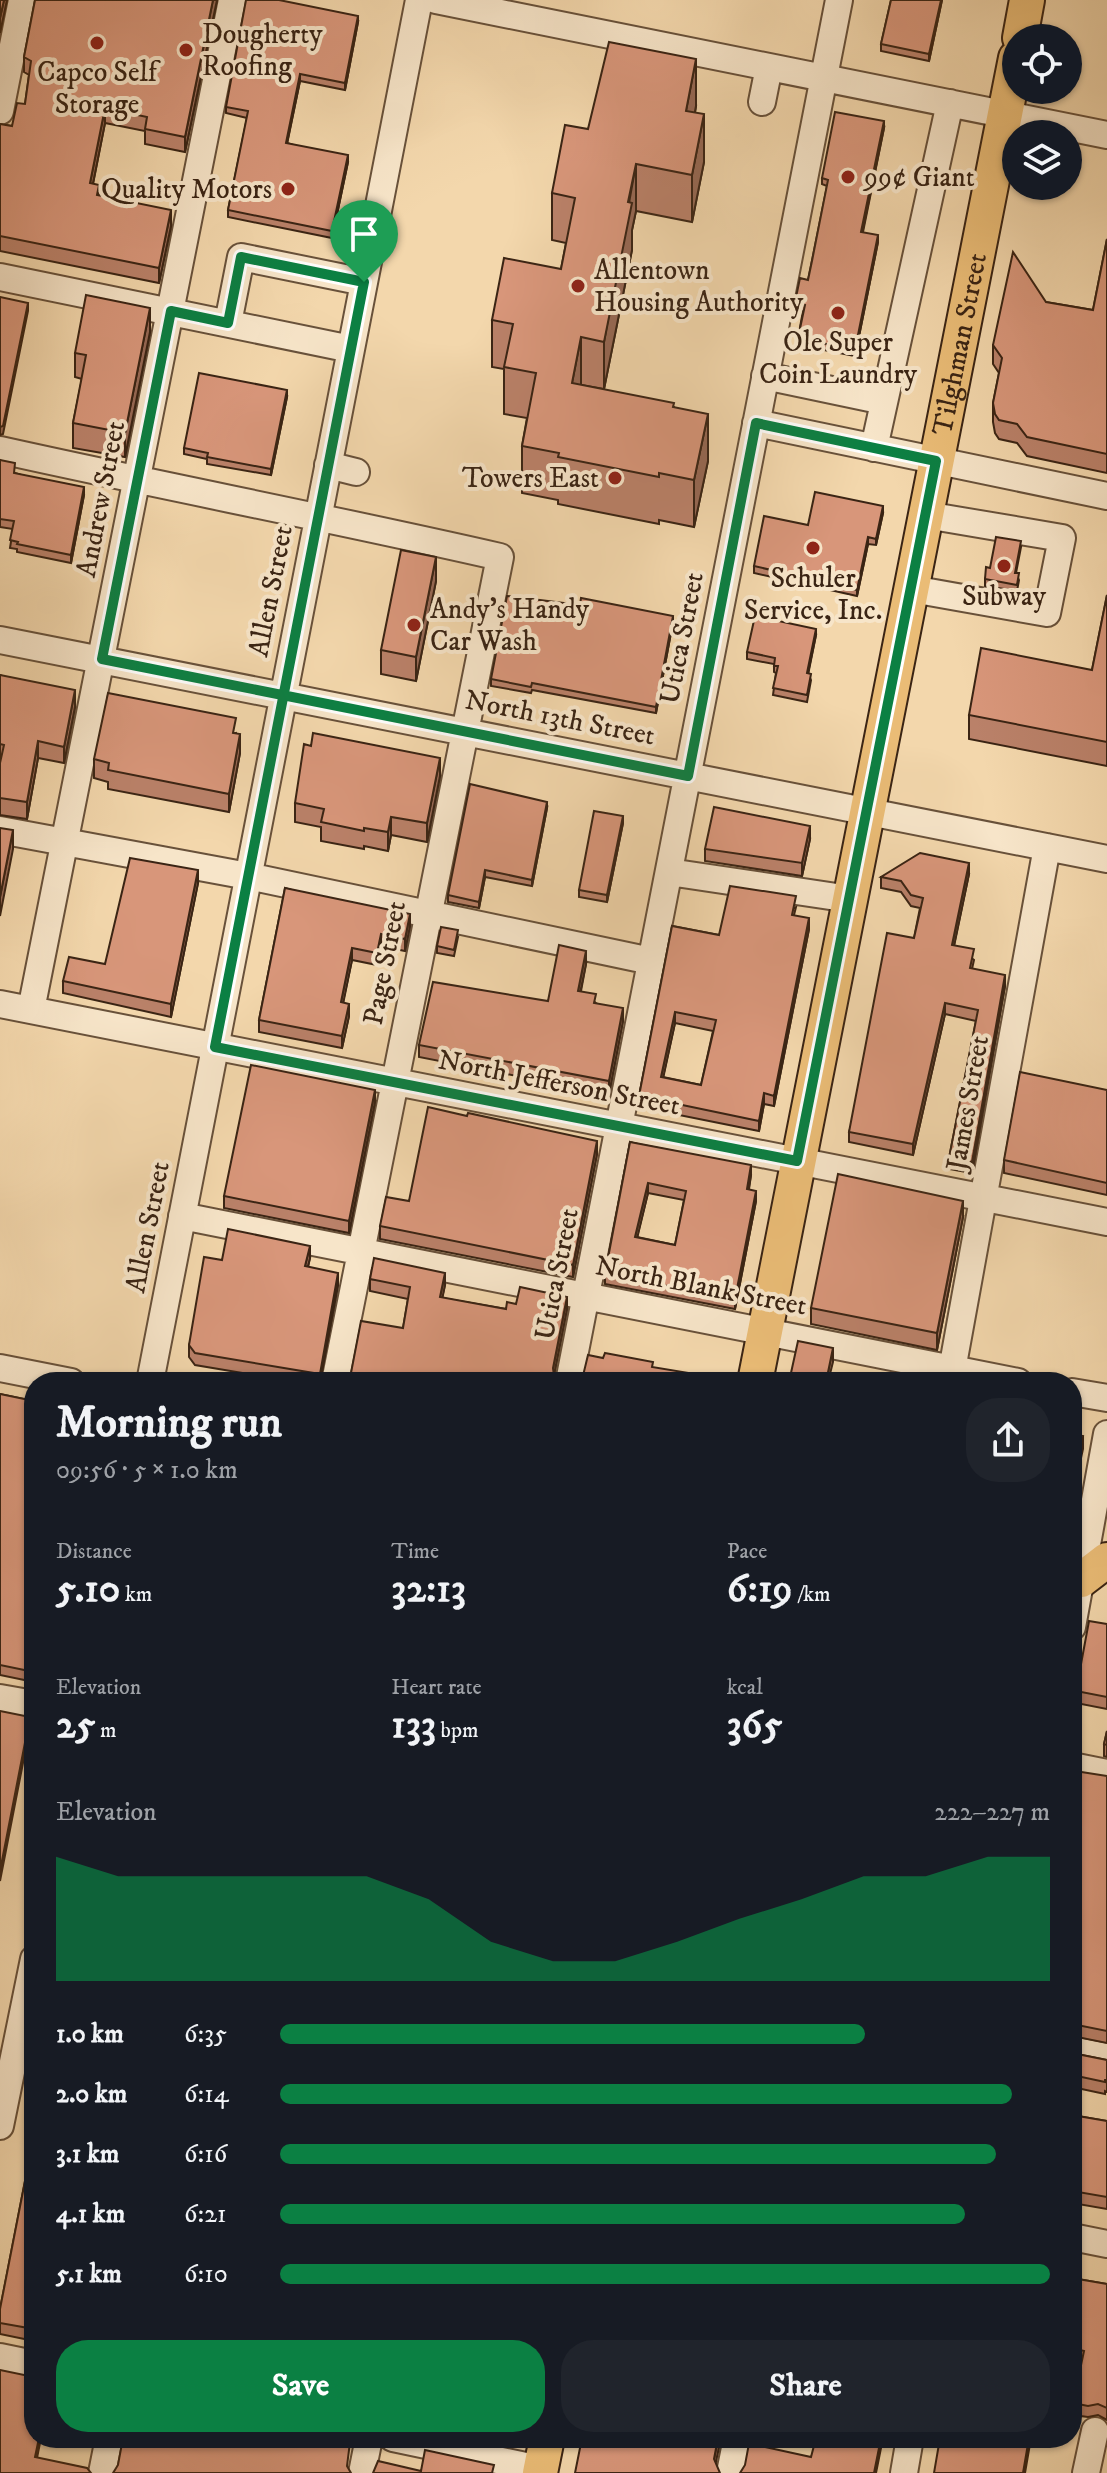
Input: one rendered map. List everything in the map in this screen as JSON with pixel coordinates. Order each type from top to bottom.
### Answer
[{"type":"main road","points":[[1023,24],[1027,0]]},
{"type":"main road","name":"Tilghman Street","points":[[757,1372],[1007,104]]},
{"type":"street","points":[[0,111],[22,0]]},
{"type":"street","name":"Andrew Street","points":[[31,1010],[232,0]]},
{"type":"street","name":"Allen Street","points":[[152,1372],[419,0]]},
{"type":"street","points":[[436,0],[1107,135]]},
{"type":"street","name":"Utica Street","points":[[571,1372],[839,0]]},
{"type":"street","points":[[762,102],[769,67]]},
{"type":"street","points":[[874,448],[950,103]]},
{"type":"street","points":[[228,323],[241,257],[364,282]]},
{"type":"street","points":[[0,277],[351,349]]},
{"type":"street","points":[[765,376],[884,401]]},
{"type":"street","points":[[756,423],[1107,496]]},
{"type":"street","points":[[0,450],[318,516]]},
{"type":"street","points":[[328,465],[356,472]]},
{"type":"street","points":[[912,589],[1047,613],[1062,538],[926,515]]},
{"type":"street","name":"Page Street","points":[[318,516],[500,557],[337,1372]]},
{"type":"street","name":"North 13th Street","points":[[0,640],[1107,859]]},
{"type":"street","points":[[0,830],[248,876],[651,961]]},
{"type":"street","name":"James Street","points":[[952,1370],[1047,847]]},
{"type":"street","points":[[669,872],[850,899]]},
{"type":"street","name":"North Jefferson Street","points":[[0,1004],[1107,1222]]},
{"type":"street","name":"North Blank Street","points":[[182,1216],[765,1330],[963,1372]]},
{"type":"street","points":[[0,1368],[24,1373]]},
{"type":"street","points":[[1082,1394],[1107,1398]]},
{"type":"street","points":[[1082,1602],[1092,1576],[1107,1434]]},
{"type":"street","points":[[0,1698],[24,1702]]},
{"type":"street","points":[[1082,1768],[1107,1773]]},
{"type":"street","points":[[0,2126],[24,2002]]},
{"type":"street","points":[[1082,2052],[1107,2057]]},
{"type":"street","points":[[1082,2239],[1107,2244]]},
{"type":"street","points":[[0,2357],[24,2362]]},
{"type":"street","points":[[1086,2473],[1091,2430]]},
{"type":"street","points":[[102,2473],[107,2448]]},
{"type":"street","points":[[362,2473],[367,2448]]},
{"type":"street","points":[[461,2448],[542,2460]]},
{"type":"street","points":[[730,2473],[735,2448]]},
{"type":"street","points":[[904,2473],[908,2448]]},
{"type":"building","points":[[35,0],[213,0],[185,137],[145,129],[147,117],[105,108],[90,183],[99,185],[97,195],[171,210],[159,268],[0,236],[0,124],[12,126],[17,103],[25,104],[31,61],[24,57]]},
{"type":"building","points":[[246,0],[279,0],[358,16],[345,83],[300,74],[286,143],[348,155],[332,231],[228,210],[248,111],[226,107]]},
{"type":"building","points":[[891,0],[941,0],[929,54],[881,44]]},
{"type":"building","points":[[609,42],[696,59],[686,111],[704,114],[692,175],[636,164],[628,202],[632,203],[604,342],[581,337],[572,383],[674,403],[673,407],[708,414],[694,480],[659,473],[659,477],[558,457],[559,453],[522,446],[536,373],[504,367],[513,324],[492,320],[504,258],[561,269],[575,198],[552,193],[565,125],[588,129]]},
{"type":"building","points":[[835,112],[884,121],[861,232],[878,235],[855,350],[798,338],[805,305],[795,302],[800,278],[808,280],[812,261],[828,180],[822,178]]},
{"type":"building","points":[[1107,239],[1107,454],[1027,437],[1017,424],[999,420],[993,403],[1002,358],[993,345],[1013,252],[1046,302],[1093,310]]},
{"type":"building","points":[[86,295],[150,308],[125,433],[73,423],[86,355],[75,353]]},
{"type":"building","points":[[0,297],[28,303],[3,426],[0,427]]},
{"type":"building","points":[[199,373],[287,390],[271,469],[207,457],[208,453],[184,448]]},
{"type":"building","points":[[0,460],[15,463],[14,473],[84,487],[71,555],[10,540],[14,521],[0,519]]},
{"type":"building","name":"Schuler Service, Inc.","points":[[815,492],[883,506],[876,539],[868,537],[857,590],[754,566],[764,516],[808,525]]},
{"type":"building","name":"Subway","points":[[996,537],[1021,541],[1015,573],[1019,573],[1017,585],[985,579]]},
{"type":"building","name":"Andy’s Handy Car Wash","points":[[401,550],[436,557],[416,657],[381,650]]},
{"type":"building","points":[[1107,595],[1107,742],[969,715],[981,648],[1092,670]]},
{"type":"building","points":[[507,596],[580,605],[581,598],[673,616],[656,707],[532,683],[531,687],[491,679]]},
{"type":"building","points":[[755,616],[816,629],[807,673],[811,674],[807,695],[773,688],[778,666],[774,666],[775,658],[747,652]]},
{"type":"building","points":[[0,675],[75,690],[64,747],[38,741],[27,802],[0,798],[0,763],[4,745],[0,744]]},
{"type":"building","points":[[108,693],[236,718],[233,733],[240,734],[229,794],[108,770],[109,763],[94,759]]},
{"type":"building","points":[[313,733],[440,758],[427,823],[391,817],[388,832],[364,828],[364,831],[321,822],[324,809],[295,803],[304,744],[311,746]]},
{"type":"building","points":[[470,784],[547,802],[532,880],[485,870],[479,902],[448,895]]},
{"type":"building","points":[[714,807],[810,826],[802,863],[705,849]]},
{"type":"building","points":[[594,811],[623,816],[607,895],[579,890]]},
{"type":"building","points":[[0,828],[13,830],[0,897]]},
{"type":"building","points":[[920,853],[969,863],[952,945],[974,949],[970,968],[1005,975],[972,1162],[949,1158],[978,1010],[945,1003],[913,1144],[849,1132],[887,933],[914,938],[923,898],[911,895],[901,881],[881,877]]},
{"type":"building","points":[[130,858],[198,870],[171,1004],[63,981],[69,957],[105,964]]},
{"type":"building","points":[[730,886],[796,896],[792,915],[809,918],[774,1096],[764,1093],[759,1121],[639,1096],[672,926],[719,935]],"holes":[[[675,1012],[716,1020],[701,1085],[661,1077]]]},
{"type":"building","points":[[285,888],[410,914],[405,939],[381,934],[377,953],[352,948],[341,1002],[349,1004],[342,1036],[259,1020]]},
{"type":"building","points":[[441,927],[458,930],[454,950],[437,946]]},
{"type":"building","points":[[559,945],[586,951],[578,991],[596,994],[594,1003],[623,1008],[609,1081],[419,1045],[433,982],[548,1001]]},
{"type":"building","points":[[251,1065],[375,1090],[349,1221],[224,1196]]},
{"type":"building","points":[[1020,1072],[1107,1090],[1107,1183],[1004,1160]]},
{"type":"building","points":[[428,1107],[597,1141],[573,1265],[380,1226],[386,1197],[409,1201]]},
{"type":"building","points":[[630,1142],[751,1165],[747,1189],[756,1191],[735,1299],[605,1274]],"holes":[[[648,1183],[686,1191],[675,1245],[635,1237]]]},
{"type":"building","points":[[838,1174],[963,1201],[937,1333],[811,1308]]},
{"type":"building","points":[[228,1229],[310,1246],[305,1266],[338,1273],[320,1372],[195,1353],[189,1345],[204,1257],[222,1260]]},
{"type":"building","points":[[374,1258],[445,1273],[440,1297],[506,1309],[507,1302],[516,1304],[520,1287],[567,1297],[554,1372],[351,1372],[361,1321],[403,1328],[410,1287],[370,1279]]},
{"type":"building","points":[[798,1341],[833,1348],[828,1372],[791,1372]]},
{"type":"building","points":[[605,1353],[653,1362],[652,1367],[682,1372],[584,1372],[588,1355],[603,1358]]},
{"type":"building","points":[[0,1394],[24,1399],[24,1670],[0,1665]]},
{"type":"building","points":[[1089,1621],[1107,1624],[1107,1697],[1082,1692],[1082,1659]]},
{"type":"building","points":[[0,1711],[24,1716],[24,1748],[0,1871]]},
{"type":"building","points":[[1082,1772],[1107,1776],[1107,2031],[1082,2026]]},
{"type":"building","points":[[1082,2055],[1107,2060],[1105,2082],[1082,2077]]},
{"type":"building","points":[[1082,2117],[1107,2121],[1107,2197],[1082,2193]]},
{"type":"building","points":[[24,2186],[24,2327],[0,2323],[0,2309]]},
{"type":"building","points":[[1082,2280],[1107,2284],[1107,2408],[1098,2404],[1082,2405]]},
{"type":"building","points":[[0,2370],[24,2375],[24,2448],[37,2448],[35,2457],[87,2468],[91,2473],[0,2473]]},
{"type":"building","points":[[121,2448],[349,2448],[347,2466],[351,2473],[113,2473]]},
{"type":"building","points":[[580,2448],[716,2448],[714,2459],[720,2473],[575,2473]]},
{"type":"building","points":[[748,2448],[770,2448],[811,2457],[813,2448],[879,2448],[874,2473],[740,2473]]},
{"type":"building","points":[[938,2448],[1027,2448],[1023,2473],[934,2473]]},
{"type":"building","points":[[425,2450],[494,2465],[492,2473],[373,2473],[378,2461],[421,2471]]},
{"type":"place","name":"Capco Self Storage","points":[[97,43]]},
{"type":"place","name":"Dougherty Roofing","points":[[186,50]]},
{"type":"place","name":"99¢ Giant","points":[[848,177]]},
{"type":"place","name":"Quality Motors","points":[[288,189]]},
{"type":"place","name":"Allentown Housing Authority","points":[[578,286]]},
{"type":"place","name":"Ole Super Coin Laundry","points":[[838,313]]},
{"type":"place","name":"Towers East","points":[[615,478]]},
{"type":"place","name":"Schuler Service, Inc.","points":[[813,548]]},
{"type":"place","name":"Subway","points":[[1004,566]]},
{"type":"place","name":"Andy’s Handy Car Wash","points":[[414,625]]},
{"type":"route","points":[[364,282],[241,257],[228,323],[171,311],[102,659],[283,695],[688,776],[756,423],[936,461],[797,1161],[215,1047],[283,695],[364,282]]}]
